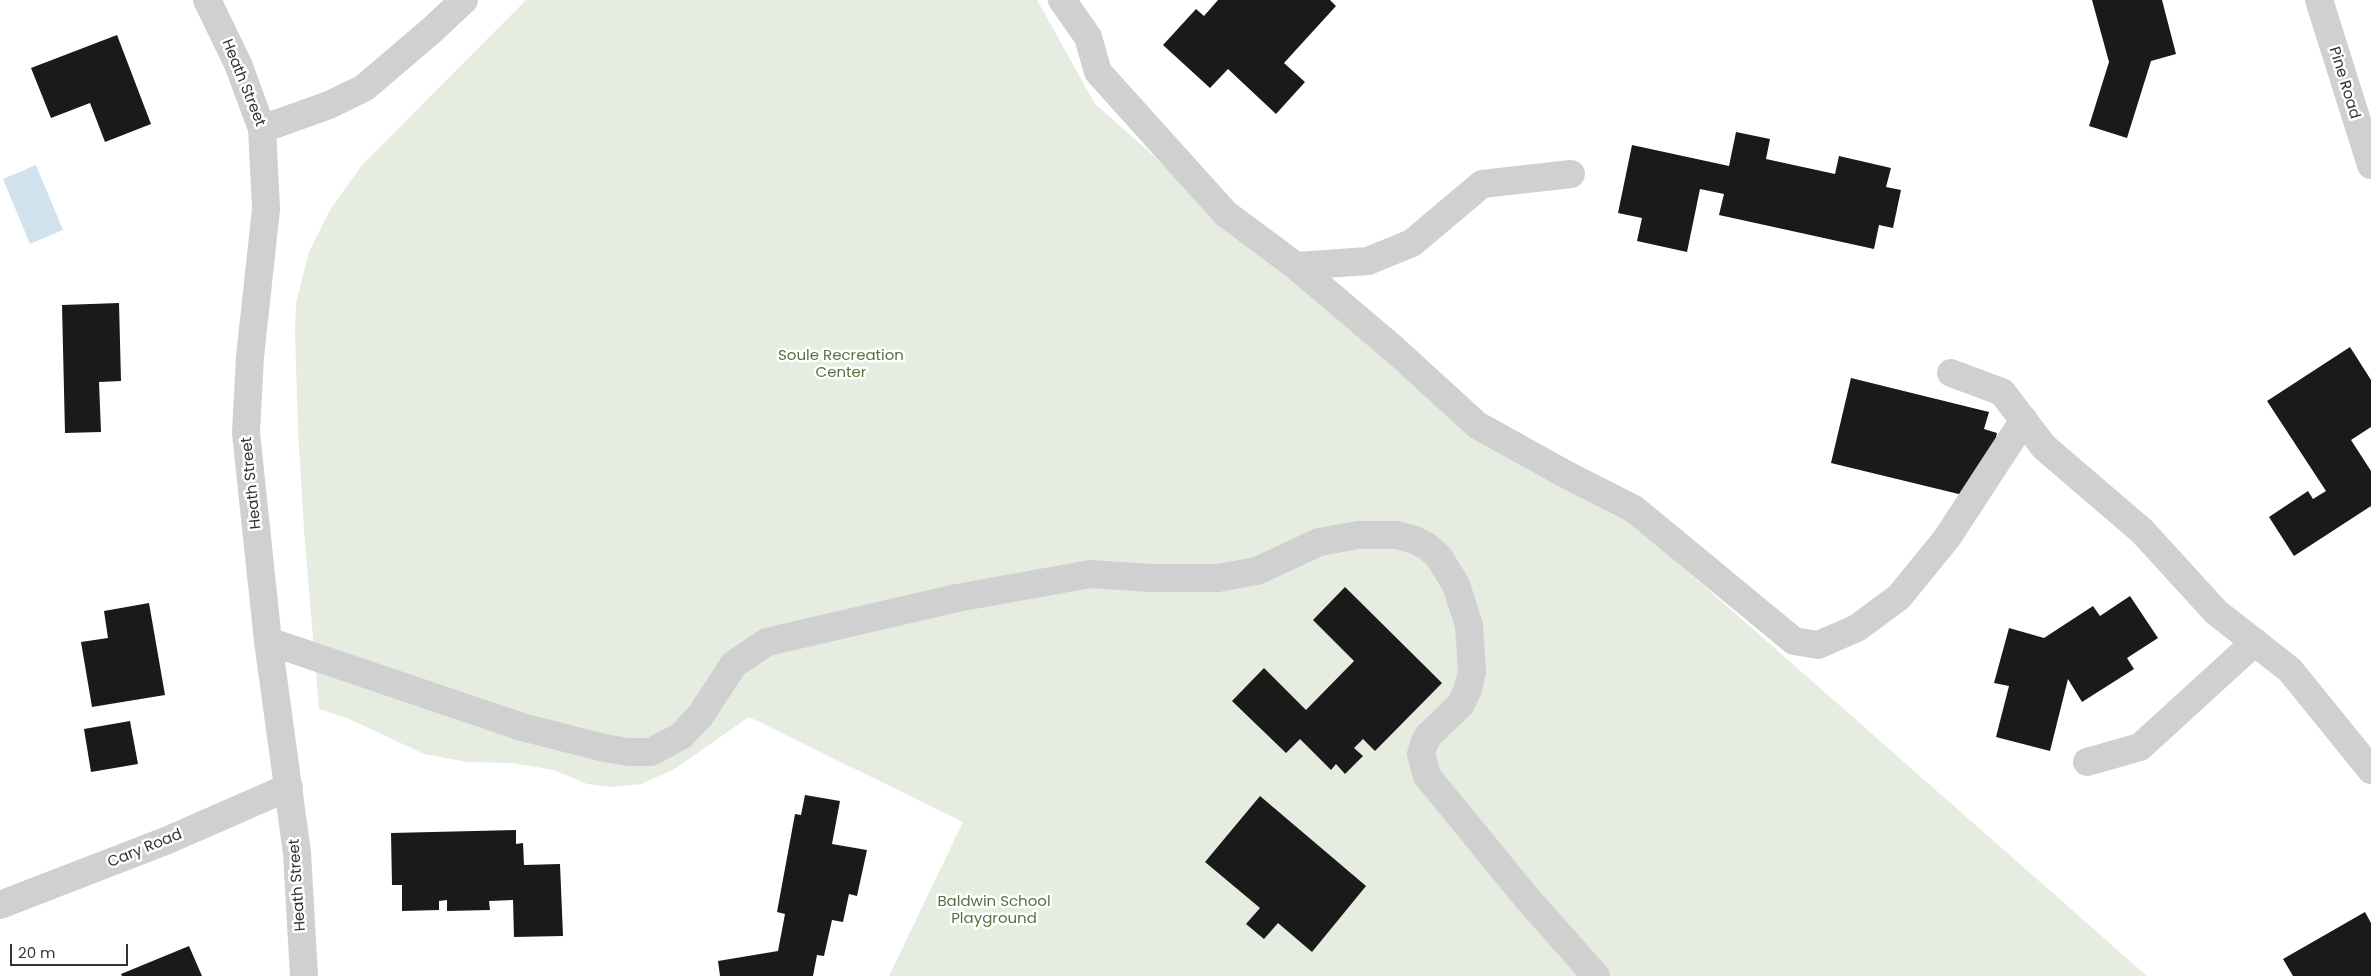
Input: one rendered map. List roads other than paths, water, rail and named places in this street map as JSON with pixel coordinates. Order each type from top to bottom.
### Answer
[{"type":"street","name":"Heath Street","points":[[206,0],[238,64],[262,129],[266,209],[250,357],[246,433],[268,641],[289,787],[296,853],[304,976]]},
{"type":"street","points":[[262,129],[330,106],[364,88],[464,0]]},
{"type":"street","points":[[1062,0],[1088,36],[1098,72],[1226,214],[1296,266],[1395,350],[1477,425],[1567,475],[1634,509],[1794,641],[1818,645],[1857,628],[1899,597],[1947,538],[2024,420]]},
{"type":"street","name":"Pine Road","points":[[2319,0],[2371,165]]},
{"type":"street","points":[[1296,266],[1368,261],[1412,243],[1482,184],[1570,174]]},
{"type":"street","points":[[1951,373],[2002,392],[2044,447],[2142,531],[2216,612],[2290,670],[2371,770]]},
{"type":"street","points":[[268,641],[522,727],[604,748],[628,752],[651,752],[681,736],[700,716],[734,664],[766,642],[957,598],[1090,574],[1151,578],[1218,578],[1257,570],[1319,542],[1358,535],[1396,535],[1422,543],[1439,557],[1456,585],[1469,625],[1472,671],[1468,689],[1461,704],[1428,736],[1424,744],[1422,754],[1427,776],[1526,897],[1596,976]]},
{"type":"street","points":[[2087,762],[2140,747],[2255,642]]},
{"type":"street","name":"Cary Road","points":[[0,905],[168,840],[289,787]]},
{"type":"water","points":[[36,165],[63,230],[30,244],[3,179]]},
{"type":"park label","name":"Soule Recreation Center","points":[[841,364]]},
{"type":"park label","name":"Baldwin School Playground","points":[[994,910]]}]
